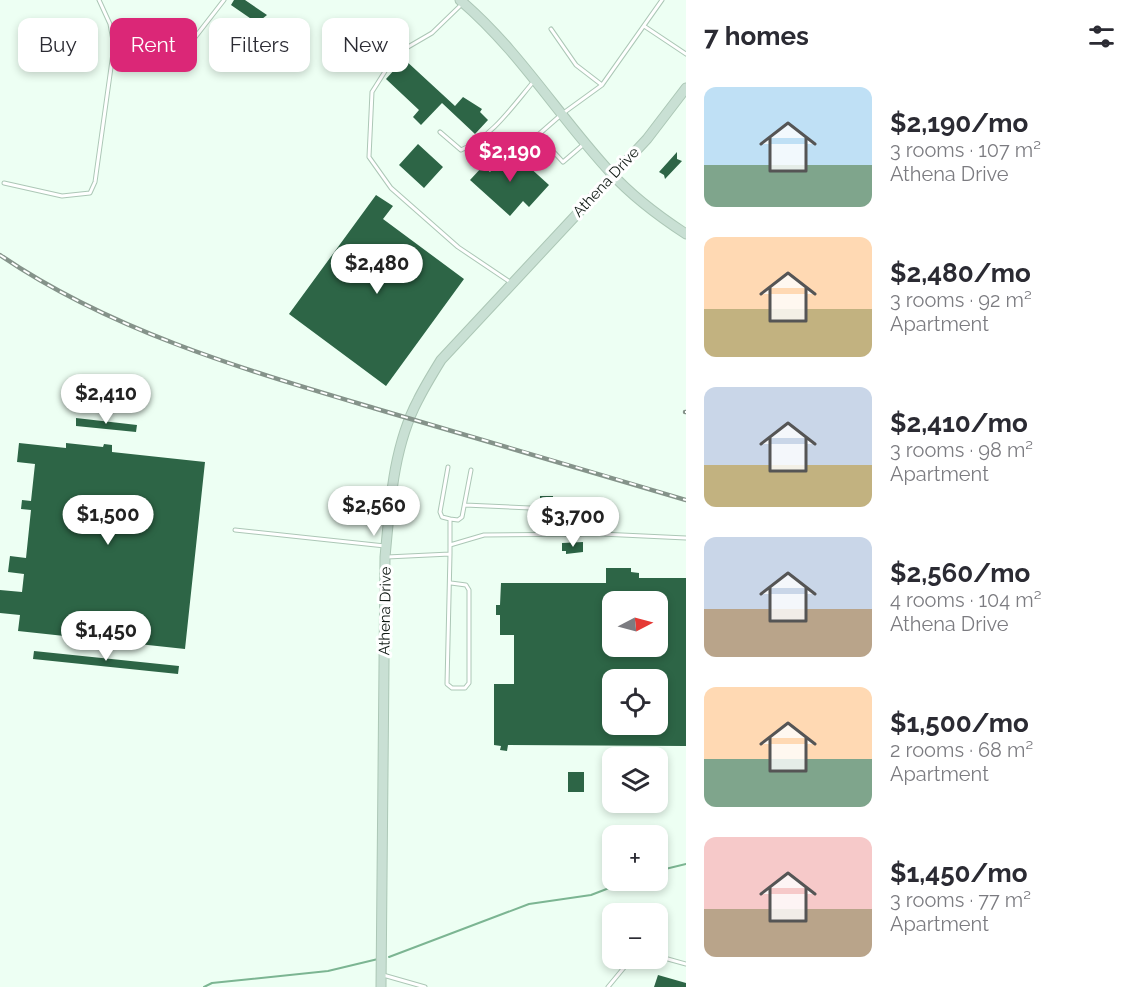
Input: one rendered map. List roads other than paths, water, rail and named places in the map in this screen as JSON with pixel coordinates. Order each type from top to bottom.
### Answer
[{"type":"street","points":[[462,1],[482,19],[535,80],[612,175],[686,234]]},
{"type":"street","name":"Athena Drive","points":[[381,987],[386,546],[390,504],[403,436],[417,400],[441,360],[647,139],[686,88]]},
{"type":"lane","points":[[4,183],[62,196],[90,193],[95,182],[114,46],[110,24],[99,0]]},
{"type":"lane","points":[[197,35],[224,0]]},
{"type":"lane","points":[[585,142],[563,162],[538,135],[602,85],[662,0]]},
{"type":"lane","points":[[462,1],[432,33],[396,54],[372,92],[369,157],[391,188],[459,247],[512,283]]},
{"type":"lane","points":[[644,26],[686,54]]},
{"type":"lane","points":[[551,29],[576,65],[602,85]]},
{"type":"lane","points":[[440,132],[461,150],[474,145],[493,130],[535,80]]},
{"type":"lane","points":[[448,467],[440,516],[450,519],[461,519],[471,470]]},
{"type":"lane","points":[[465,505],[596,511],[601,515],[600,534]]},
{"type":"lane","points":[[450,519],[451,583],[447,684],[452,688],[465,688],[469,683],[469,590],[466,585],[451,583]]},
{"type":"lane","points":[[235,530],[386,546]]},
{"type":"lane","points":[[450,545],[484,535],[600,534],[686,537]]},
{"type":"lane","points":[[386,557],[450,555]]},
{"type":"lane","points":[[668,959],[686,964]]},
{"type":"lane","points":[[608,987],[623,969]]},
{"type":"lane","points":[[381,974],[425,987]]},
{"type":"waterway","points":[[668,868],[686,864]]},
{"type":"waterway","points":[[389,957],[529,904],[591,895],[602,891]]},
{"type":"waterway","points":[[204,987],[212,983],[328,971],[378,959]]},
{"type":"railway","points":[[0,255],[88,306],[182,346],[328,394],[686,500]]}]
